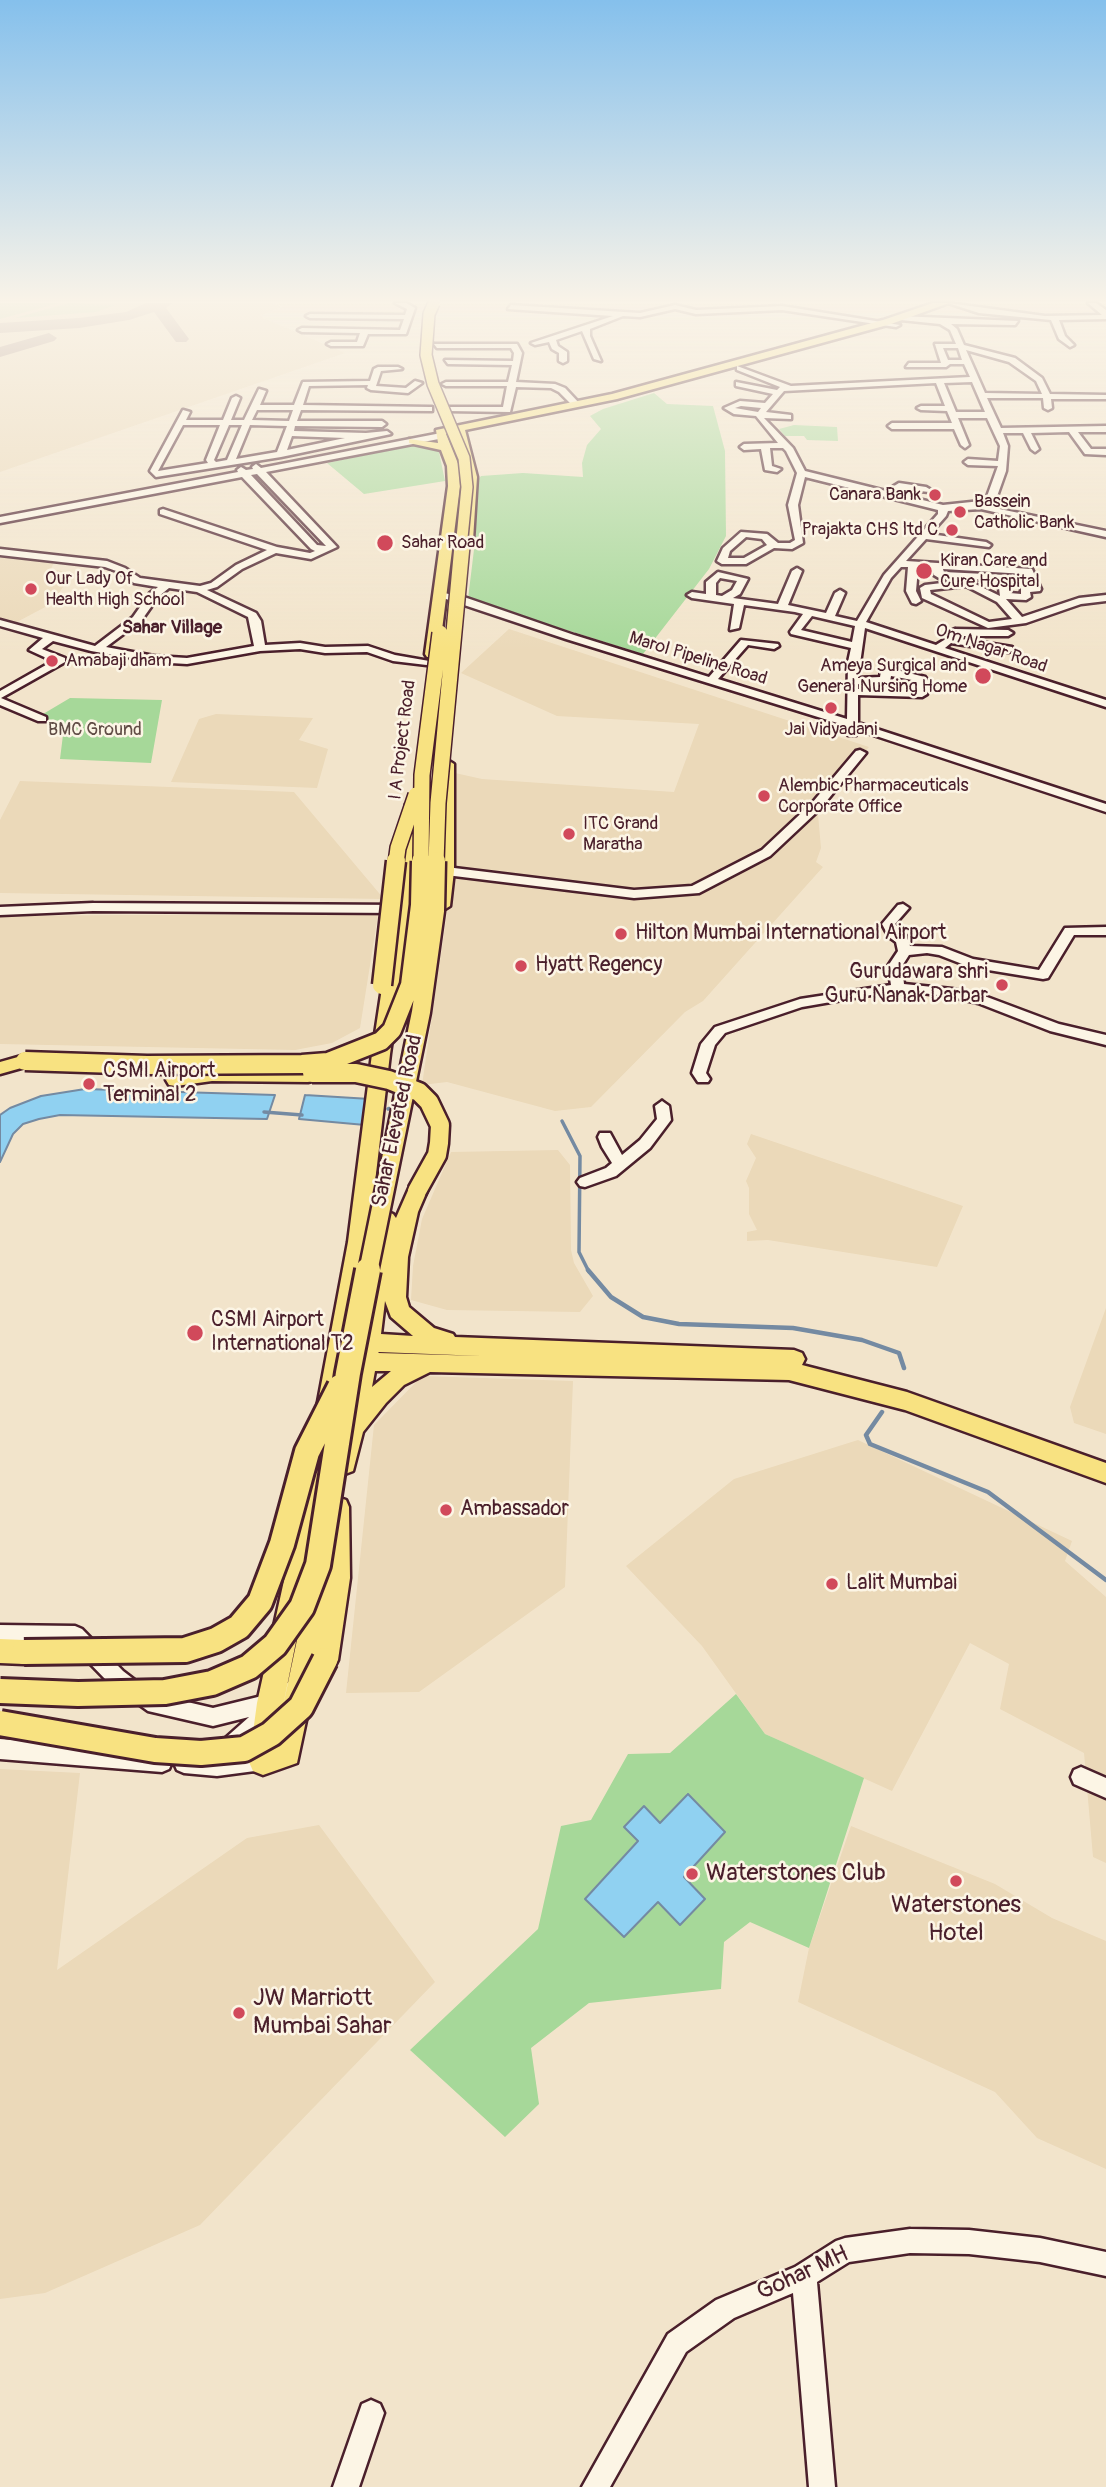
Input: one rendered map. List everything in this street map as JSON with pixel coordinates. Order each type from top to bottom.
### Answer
[{"type":"main road","name":"Sahar Elevated Road","points":[[0,1068],[25,1061],[147,1065],[328,1062],[381,1041],[392,1030],[410,985],[418,919],[422,775],[457,486],[454,459],[441,419]]},
{"type":"main road","name":"Sahar Elevated Road","points":[[0,1691],[78,1694],[165,1692],[212,1683],[249,1667],[275,1645],[302,1606],[318,1565],[352,1356],[421,1013],[435,911],[438,803],[467,487],[464,458],[448,419]]},
{"type":"main road","points":[[413,441],[443,438],[518,419]]},
{"type":"main road","points":[[461,434],[523,419]]},
{"type":"main road","points":[[12,1651],[185,1650],[216,1640],[239,1627],[260,1602],[282,1544],[307,1452],[374,1306],[403,1106],[423,1048],[446,871],[445,713],[472,496],[471,477],[461,434]]},
{"type":"main road","name":"I A Project Road","points":[[352,1356],[358,1242],[381,1054],[403,909],[454,486],[453,466],[443,438]]},
{"type":"main road","points":[[176,1080],[212,1075],[308,1076],[338,1069],[352,1061],[368,1042],[375,1026],[382,985],[398,848],[422,775]]},
{"type":"main road","points":[[147,1065],[180,1073],[356,1073],[404,1085],[419,1092],[429,1102],[440,1125],[437,1155],[408,1212],[397,1257],[394,1297],[400,1311],[426,1334],[467,1345]]},
{"type":"main road","points":[[374,1306],[381,1321],[424,1352],[749,1372],[789,1371],[907,1401],[1106,1472]]},
{"type":"main road","points":[[352,1356],[424,1352],[467,1345],[786,1357],[914,1390],[1106,1459]]},
{"type":"main road","points":[[352,1430],[378,1396],[424,1352]]},
{"type":"main road","points":[[275,1758],[300,1685],[352,1430],[352,1356]]},
{"type":"main road","points":[[275,1758],[269,1709],[299,1567],[352,1356]]},
{"type":"main road","points":[[0,1723],[155,1750],[201,1753],[244,1749],[271,1734],[301,1707],[324,1660],[338,1578],[337,1507]]},
{"type":"street","points":[[182,419],[154,471],[156,474],[232,461],[286,456],[388,438]]},
{"type":"street","points":[[213,464],[210,460],[226,419]]},
{"type":"street","points":[[232,461],[248,419]]},
{"type":"street","points":[[181,422],[247,422],[271,419]]},
{"type":"street","points":[[286,456],[288,433],[294,419]]},
{"type":"street","points":[[381,419],[388,438]]},
{"type":"street","points":[[767,419],[801,473],[793,505],[800,541],[792,546],[773,545],[746,561],[722,561],[726,550],[744,534],[764,536],[773,545]]},
{"type":"street","points":[[955,419],[965,445]]},
{"type":"street","points":[[991,506],[1003,464],[1004,446],[994,419]]},
{"type":"street","points":[[1050,419],[1051,433]]},
{"type":"street","points":[[892,426],[957,426]]},
{"type":"street","points":[[998,431],[1051,433],[1106,429]]},
{"type":"street","points":[[1026,430],[1035,449]]},
{"type":"street","points":[[1072,430],[1088,452],[1106,452]]},
{"type":"street","points":[[288,433],[443,438]]},
{"type":"street","points":[[258,469],[286,456],[366,436]]},
{"type":"street","points":[[0,518],[413,441]]},
{"type":"street","points":[[744,447],[786,445]]},
{"type":"street","points":[[765,446],[768,468],[777,469]]},
{"type":"street","points":[[968,462],[1003,464]]},
{"type":"street","points":[[163,512],[275,550],[306,556],[332,547],[258,469]]},
{"type":"street","points":[[243,472],[263,502],[314,547],[322,550]]},
{"type":"street","points":[[801,473],[934,501],[943,508],[991,506],[1106,532]]},
{"type":"street","points":[[889,493],[896,486],[926,490]]},
{"type":"street","points":[[852,730],[856,646],[861,624],[887,578],[943,514],[943,508]]},
{"type":"street","points":[[924,536],[986,545]]},
{"type":"street","points":[[0,552],[107,564],[122,570],[137,581],[200,589],[214,585],[239,567],[275,550]]},
{"type":"street","points":[[900,564],[913,564],[1029,571],[1036,589],[1025,589],[1026,597],[1005,596],[1003,577],[939,575],[938,566]]},
{"type":"street","points":[[913,564],[911,591],[916,601]]},
{"type":"street","points":[[692,595],[744,602],[759,614],[779,615],[785,608],[797,571]]},
{"type":"street","points":[[710,597],[711,582],[718,575],[743,579],[736,592],[724,599]]},
{"type":"street","points":[[1019,621],[1001,600],[967,583],[925,588],[926,596],[988,625],[1019,621],[1079,601],[1106,598]]},
{"type":"street","points":[[97,649],[137,619],[154,595],[165,586]]},
{"type":"street","points":[[200,589],[252,615],[256,621],[260,648]]},
{"type":"street","points":[[828,618],[840,593]]},
{"type":"street","name":"Marol Pipeline Road","points":[[439,595],[460,598],[852,730],[1106,808]]},
{"type":"street","points":[[733,628],[744,602]]},
{"type":"street","name":"Om Nagar Road","points":[[785,608],[861,624],[1106,704]]},
{"type":"street","points":[[809,613],[795,632],[856,646]]},
{"type":"street","points":[[0,623],[50,638],[146,658],[187,661],[260,648],[300,646],[326,650],[368,649],[393,658],[431,664]]},
{"type":"street","points":[[937,649],[955,632],[1009,633]]},
{"type":"street","points":[[0,695],[61,660],[34,650],[50,638]]},
{"type":"street","points":[[949,640],[1008,649]]},
{"type":"street","points":[[711,681],[745,642],[774,646]]},
{"type":"street","points":[[885,673],[921,678],[924,682],[922,694],[853,686],[886,681],[885,673]]},
{"type":"street","points":[[0,701],[43,719]]},
{"type":"street","points":[[446,871],[634,894],[695,890],[766,853],[816,806],[860,753]]},
{"type":"street","points":[[0,911],[93,907],[442,911]]},
{"type":"street","points":[[898,990],[895,966],[905,951],[902,940],[888,924],[903,908]]},
{"type":"street","points":[[905,951],[942,951],[970,963],[1043,975],[1070,931],[1106,931]]},
{"type":"street","points":[[703,1079],[699,1073],[708,1044],[720,1030],[800,1003],[915,988],[982,1000],[1055,1028],[1106,1040]]},
{"type":"street","points":[[585,1182],[621,1165],[657,1132],[664,1120],[662,1106]]},
{"type":"street","points":[[606,1137],[621,1165]]},
{"type":"street","points":[[0,1634],[75,1635],[116,1677],[148,1702],[213,1717],[269,1709]]},
{"type":"street","points":[[208,1765],[269,1709],[300,1685]]},
{"type":"street","points":[[0,1749],[208,1765],[275,1758]]},
{"type":"street","points":[[1081,1777],[1106,1788]]},
{"type":"street","name":"Gohar MH","points":[[595,2487],[677,2343],[725,2309],[804,2276],[845,2250],[910,2241],[969,2242],[1040,2250],[1106,2264]]},
{"type":"street","points":[[804,2276],[822,2487]]},
{"type":"street","points":[[346,2487],[371,2413]]},
{"type":"shaded area","points":[[0,419],[153,419],[0,472]]},
{"type":"shaded area","name":"Our Lady Of Health High School","points":[[0,555],[54,562],[51,569],[73,573],[51,604],[15,623],[0,621]]},
{"type":"shaded area","points":[[509,629],[869,747],[817,803],[821,848],[816,862],[823,867],[703,1001],[685,1012],[591,1107],[555,1111],[447,1082],[422,1085],[447,913],[455,773],[482,779],[674,792],[699,724],[557,716],[461,673]]},
{"type":"shaded area","points":[[216,714],[313,718],[299,740],[328,749],[317,788],[171,782],[199,719]]},
{"type":"shaded area","points":[[20,781],[294,792],[384,899],[0,893],[0,820]]},
{"type":"shaded area","points":[[378,915],[360,1028],[332,1043],[295,1050],[0,1044],[0,916]]},
{"type":"shaded area","points":[[751,1134],[963,1206],[937,1267],[768,1240],[747,1241],[747,1232],[757,1230],[749,1214],[749,1188],[746,1181],[756,1158],[747,1144]]},
{"type":"shaded area","points":[[558,1150],[570,1165],[571,1250],[574,1263],[593,1296],[580,1312],[447,1310],[411,1300],[413,1266],[422,1219],[451,1152]]},
{"type":"shaded area","points":[[1106,1308],[1106,1434],[1074,1423],[1070,1407]]},
{"type":"shaded area","points":[[422,1376],[573,1381],[565,1587],[419,1692],[346,1693],[374,1425]]},
{"type":"shaded area","points":[[858,1440],[1072,1541],[1065,1561],[1106,1597],[1106,1863],[1093,1857],[1084,1753],[1000,1709],[1009,1664],[970,1643],[892,1791],[765,1734],[702,1646],[626,1566],[734,1479]]},
{"type":"shaded area","points":[[0,1769],[80,1773],[57,1970],[247,1838],[319,1825],[435,1982],[200,2225],[45,2293],[0,2299]]},
{"type":"shaded area","points":[[851,1826],[995,1884],[1052,1918],[1106,1941],[1106,2169],[1037,2138],[995,2092],[798,2002],[809,1948]]},
{"type":"green space","points":[[593,419],[716,419],[725,451],[726,536],[709,569],[643,654],[468,599],[476,533],[475,484],[481,476],[523,473],[583,477],[582,463],[587,445],[601,429]]},
{"type":"green space","points":[[794,425],[837,427],[838,441],[785,436],[779,429]]},
{"type":"green space","points":[[411,446],[439,452],[445,481],[364,494],[327,463]]},
{"type":"green space","name":"BMC Ground","points":[[70,698],[162,700],[151,763],[60,759],[63,735],[38,717]]},
{"type":"green space","name":"Waterstones Club","points":[[736,1694],[765,1734],[864,1778],[809,1948],[750,1922],[724,1942],[721,1989],[589,2003],[531,2048],[539,2104],[505,2137],[410,2050],[538,1929],[561,1826],[591,1820],[628,1754],[670,1753]]},
{"type":"water","points":[[85,1089],[275,1095],[267,1119],[60,1115],[39,1119],[23,1124],[13,1134],[0,1162],[0,1115],[10,1108],[41,1096]]},
{"type":"water","points":[[305,1095],[370,1099],[365,1125],[299,1119]]},
{"type":"water","name":"Waterstones Club","points":[[688,1794],[725,1832],[684,1877],[705,1899],[680,1925],[658,1902],[624,1937],[585,1899],[638,1841],[624,1827],[644,1806],[660,1823]]},
{"type":"waterway","points":[[388,1109],[396,1106]]},
{"type":"waterway","points":[[264,1112],[302,1115]]},
{"type":"waterway","points":[[562,1121],[580,1156],[579,1252],[588,1270]]},
{"type":"waterway","points":[[588,1270],[611,1297],[643,1317],[679,1324],[793,1328],[862,1340],[899,1353],[904,1368]]},
{"type":"waterway","points":[[882,1412],[866,1435],[870,1444],[988,1492],[1106,1580]]},
{"type":"place","name":"Canara Bank","points":[[935,495]]},
{"type":"place","name":"Bassein Catholic Bank","points":[[960,512]]},
{"type":"place","name":"Prajakta CHS ltd C","points":[[952,530]]},
{"type":"place","name":"Sahar Road","points":[[385,543]]},
{"type":"place","name":"Kiran Care and Cure Hospital","points":[[924,571]]},
{"type":"place","name":"Our Lady Of Health High School","points":[[31,589]]},
{"type":"place","name":"Amabaji dham","points":[[52,661]]},
{"type":"place","name":"Ameya Surgical and General Nursing Home","points":[[983,676]]},
{"type":"place","name":"Jai Vidyadani","points":[[831,708]]},
{"type":"place","name":"Alembic Pharmaceuticals Corporate Office","points":[[764,796]]},
{"type":"place","name":"ITC Grand Maratha","points":[[569,834]]},
{"type":"place","name":"Hilton Mumbai International Airport","points":[[621,934]]},
{"type":"place","name":"Hyatt Regency","points":[[521,966]]},
{"type":"place","name":"Gurudawara shri Guru Nanak Darbar","points":[[1002,985]]},
{"type":"place","name":"CSMI Airport Terminal 2","points":[[89,1084]]},
{"type":"place","name":"CSMI Airport International T2","points":[[195,1333]]},
{"type":"place","name":"Ambassador","points":[[446,1510]]},
{"type":"place","name":"Lalit Mumbai","points":[[832,1584]]},
{"type":"place","name":"Waterstones Club","points":[[692,1874]]},
{"type":"place","name":"Waterstones Hotel","points":[[956,1881]]},
{"type":"place","name":"JW Marriott Mumbai Sahar","points":[[239,2013]]},
{"type":"district","name":"Sahar Village","points":[[172,628]]}]
